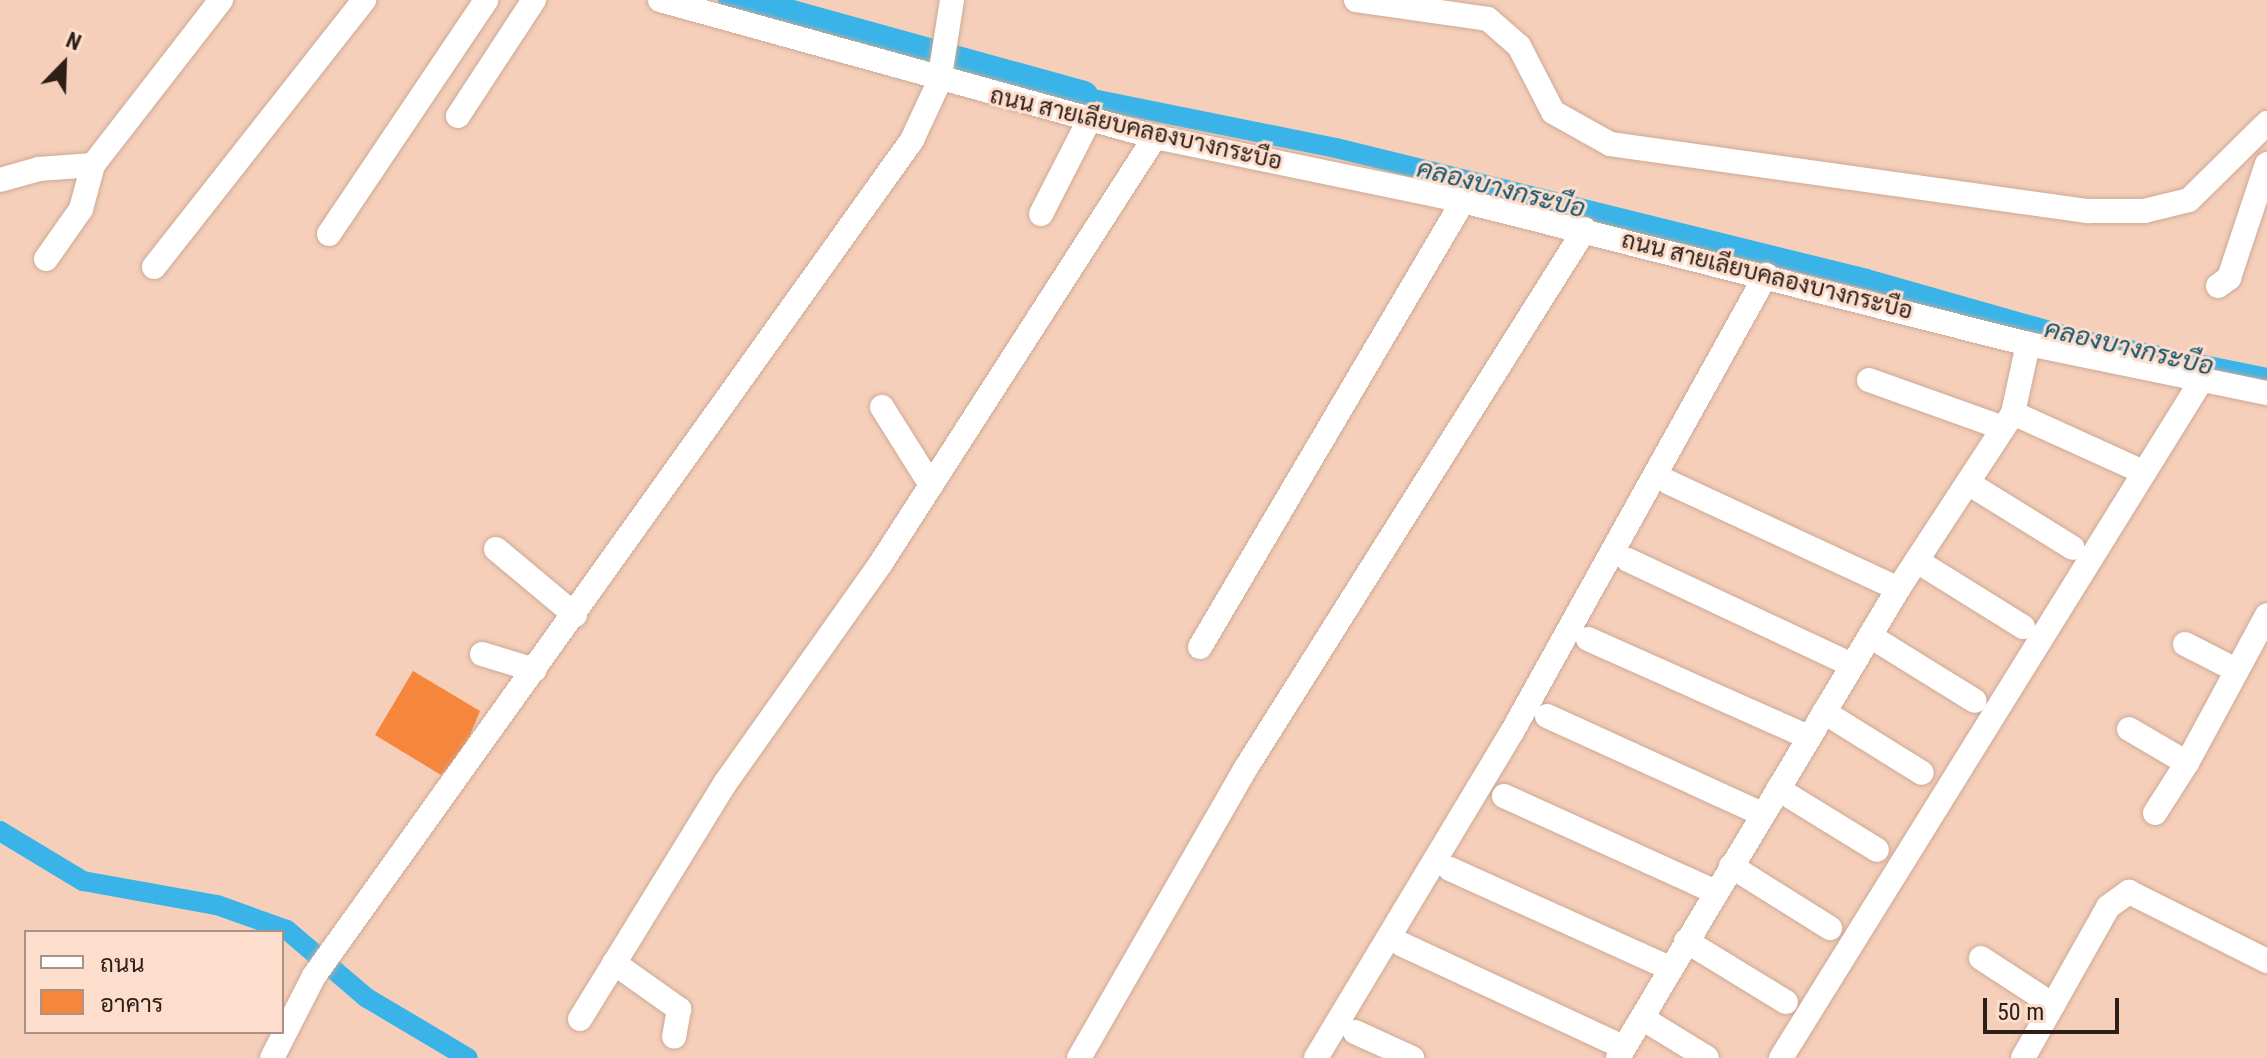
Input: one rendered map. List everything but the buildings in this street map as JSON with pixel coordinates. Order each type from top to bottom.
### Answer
[{"type":"street","points":[[46,259],[81,209],[93,165],[221,0]]},
{"type":"street","points":[[154,267],[364,0]]},
{"type":"street","points":[[329,234],[486,0]]},
{"type":"street","points":[[458,116],[534,0]]},
{"type":"street","name":"ถนน สายเลียบคลองบางกระบือ","points":[[660,0],[939,82],[1155,137],[1585,229],[2028,344],[2267,393]]},
{"type":"street","points":[[272,1058],[314,976],[912,140],[939,82],[952,0]]},
{"type":"street","points":[[1356,0],[1488,19],[1519,46],[1553,112],[1586,135],[1629,148],[2116,212],[2189,200],[2246,140],[2267,123]]},
{"type":"street","points":[[1041,214],[1089,120]]},
{"type":"street","points":[[580,1019],[742,758],[931,485],[1155,137]]},
{"type":"street","points":[[2246,140],[2267,156]]},
{"type":"street","points":[[2218,286],[2229,278],[2267,164]]},
{"type":"street","points":[[0,180],[39,169],[93,165]]},
{"type":"street","points":[[1200,647],[1463,201]]},
{"type":"street","points":[[1079,1058],[1244,771],[1489,391],[1585,229]]},
{"type":"street","points":[[1316,1058],[1512,732],[1766,275]]},
{"type":"street","points":[[1401,944],[1620,1053],[1898,589],[2008,421],[2028,344]]},
{"type":"street","points":[[1781,1058],[2203,378]]},
{"type":"street","points":[[1869,380],[2008,421],[2132,467]]},
{"type":"street","points":[[882,407],[931,485]]},
{"type":"street","points":[[1668,482],[1898,589]]},
{"type":"street","points":[[1968,483],[2073,548]]},
{"type":"street","points":[[496,549],[575,615]]},
{"type":"street","points":[[1628,560],[1852,665]]},
{"type":"street","points":[[1917,561],[2023,627]]},
{"type":"street","points":[[2155,813],[2187,763],[2267,615]]},
{"type":"street","points":[[1870,636],[1975,701]]},
{"type":"street","points":[[1588,639],[1808,737]]},
{"type":"street","points":[[2185,644],[2236,670]]},
{"type":"street","points":[[482,654],[535,670]]},
{"type":"street","points":[[1824,712],[1922,773]]},
{"type":"street","points":[[1547,716],[1762,814]]},
{"type":"street","points":[[2129,729],[2187,763]]},
{"type":"street","points":[[1778,789],[1877,850]]},
{"type":"street","points":[[1504,796],[1716,892]]},
{"type":"street","points":[[1731,866],[1830,928]]},
{"type":"street","points":[[1450,869],[1669,968]]},
{"type":"street","points":[[2023,1058],[2108,907],[2129,892],[2267,961]]},
{"type":"street","points":[[1686,941],[1786,1002]]},
{"type":"street","points":[[1981,958],[2053,1005]]},
{"type":"street","points":[[614,963],[679,1009],[674,1037]]},
{"type":"street","points":[[1642,1018],[1707,1058]]},
{"type":"street","points":[[1355,1032],[1412,1058]]},
{"type":"waterway","name":"คลองบางกระบือ","points":[[734,0],[1083,97]]},
{"type":"waterway","name":"คลองบางกระบือ","points":[[1083,97],[1336,148],[1867,279],[2081,340],[2267,378]]},
{"type":"waterway","points":[[0,831],[83,881],[217,905],[287,930],[367,998],[468,1058]]}]
